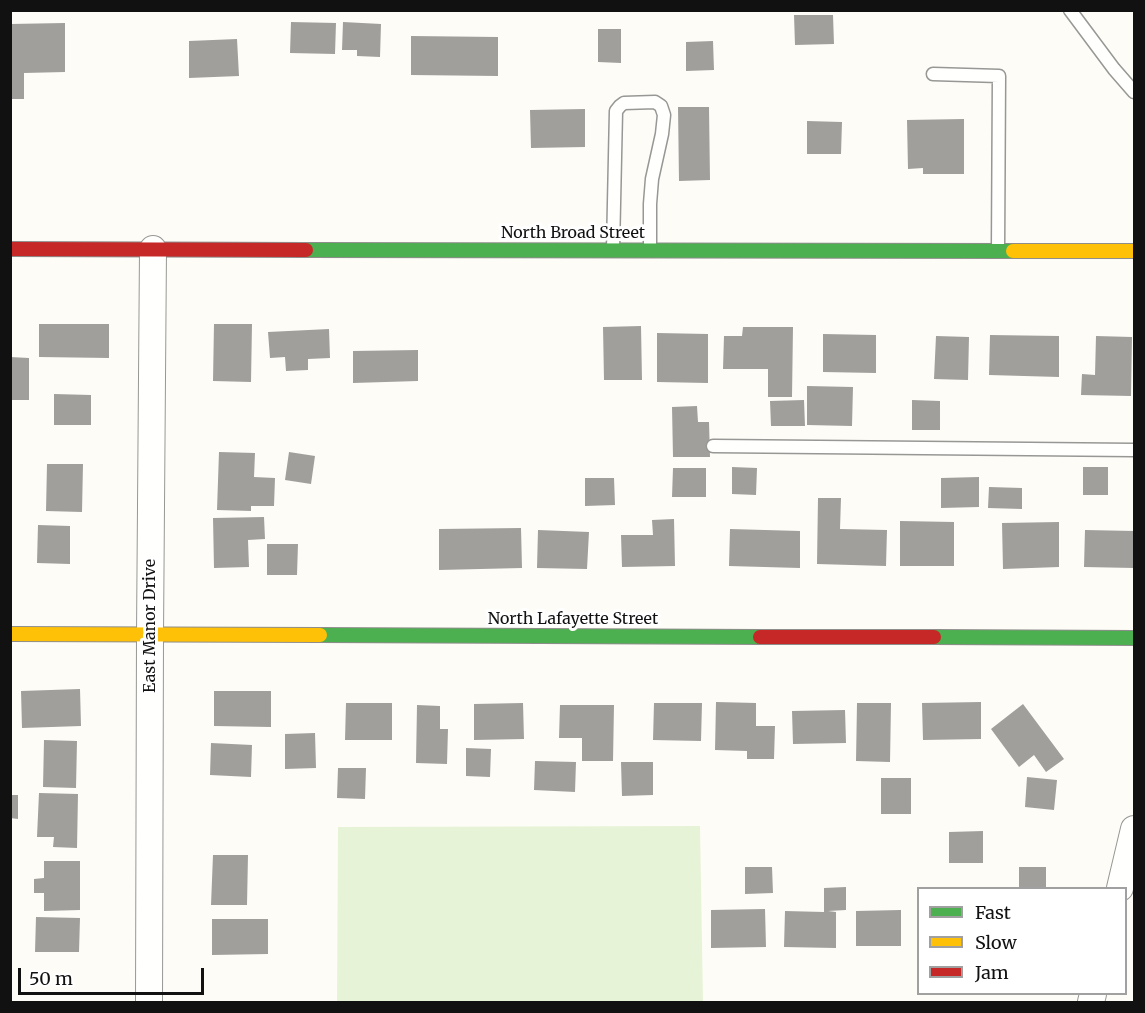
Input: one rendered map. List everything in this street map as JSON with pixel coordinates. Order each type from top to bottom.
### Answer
[{"type":"street","name":"North Broad Street","points":[[10,249],[1134,251]]},
{"type":"street","name":"East Manor Drive","points":[[149,1002],[153,249]]},
{"type":"street","name":"North Lafayette Street","points":[[10,634],[1134,638]]},
{"type":"street","points":[[1120,887],[1134,828]]},
{"type":"lane","points":[[1070,10],[1108,62],[1134,92]]},
{"type":"lane","points":[[933,74],[999,76],[998,251]]},
{"type":"lane","points":[[613,250],[616,111],[624,103],[655,102],[661,106],[664,115],[652,179],[650,250]]},
{"type":"lane","points":[[713,446],[1134,450]]},
{"type":"green space","points":[[700,826],[703,1002],[337,1002],[338,827]]},
{"type":"building","points":[[794,15],[833,15],[834,44],[795,45]]},
{"type":"building","points":[[291,22],[336,23],[335,54],[290,53]]},
{"type":"building","points":[[343,22],[381,24],[380,57],[357,56],[357,50],[342,50]]},
{"type":"building","points":[[65,23],[65,72],[24,73],[24,99],[10,99],[10,24]]},
{"type":"building","points":[[598,29],[621,29],[621,63],[598,62]]},
{"type":"building","points":[[411,36],[498,37],[498,76],[411,75]]},
{"type":"building","points":[[237,39],[239,76],[189,78],[189,41]]},
{"type":"building","points":[[713,41],[714,70],[686,71],[686,42]]},
{"type":"building","points":[[678,107],[709,107],[710,180],[679,181]]},
{"type":"building","points":[[585,109],[585,147],[531,148],[530,110]]},
{"type":"building","points":[[964,119],[964,174],[923,174],[923,168],[908,169],[907,120]]},
{"type":"building","points":[[807,121],[842,122],[841,154],[807,154]]},
{"type":"building","points":[[39,324],[109,324],[109,358],[39,357]]},
{"type":"building","points":[[214,324],[252,324],[251,382],[213,381]]},
{"type":"building","points":[[641,326],[642,380],[604,380],[603,327]]},
{"type":"building","points":[[743,327],[793,327],[792,397],[768,397],[768,369],[723,369],[724,336],[742,336]]},
{"type":"building","points":[[329,329],[330,358],[308,359],[308,370],[286,371],[285,357],[270,358],[268,332]]},
{"type":"building","points":[[657,333],[708,334],[708,383],[657,382]]},
{"type":"building","points":[[823,334],[876,335],[876,373],[823,372]]},
{"type":"building","points":[[990,335],[1059,336],[1059,377],[989,375]]},
{"type":"building","points":[[936,336],[969,337],[968,380],[934,379]]},
{"type":"building","points":[[1096,336],[1132,337],[1131,396],[1081,395],[1082,374],[1095,375]]},
{"type":"building","points":[[418,350],[418,381],[353,383],[353,351]]},
{"type":"building","points":[[10,357],[29,358],[29,400],[10,400]]},
{"type":"building","points":[[807,386],[853,387],[852,426],[807,425]]},
{"type":"building","points":[[54,394],[91,395],[91,425],[54,425]]},
{"type":"building","points":[[804,400],[805,426],[771,426],[770,401]]},
{"type":"building","points":[[912,400],[940,401],[940,430],[912,430]]},
{"type":"building","points":[[697,406],[698,422],[709,422],[710,457],[673,457],[672,407]]},
{"type":"building","points":[[219,452],[255,453],[254,477],[275,478],[274,506],[251,506],[251,511],[217,510]]},
{"type":"building","points":[[289,452],[315,456],[311,484],[285,480]]},
{"type":"building","points":[[47,464],[83,464],[82,512],[46,511]]},
{"type":"building","points":[[732,467],[757,468],[756,495],[732,494]]},
{"type":"building","points":[[1083,467],[1108,467],[1108,495],[1083,495]]},
{"type":"building","points":[[673,468],[706,468],[706,497],[672,497]]},
{"type":"building","points":[[979,477],[979,507],[941,508],[941,478]]},
{"type":"building","points":[[585,478],[614,478],[615,505],[585,506]]},
{"type":"building","points":[[989,487],[1022,488],[1022,509],[988,508]]},
{"type":"building","points":[[818,498],[841,498],[840,529],[887,530],[886,566],[817,564]]},
{"type":"building","points":[[264,517],[265,539],[248,540],[249,567],[214,568],[213,518]]},
{"type":"building","points":[[674,519],[675,566],[622,567],[621,535],[653,535],[652,520]]},
{"type":"building","points":[[900,521],[954,522],[954,566],[900,566]]},
{"type":"building","points":[[1059,522],[1059,567],[1003,569],[1002,523]]},
{"type":"building","points":[[38,525],[70,526],[70,564],[37,563]]},
{"type":"building","points":[[521,528],[522,568],[439,570],[439,529]]},
{"type":"building","points":[[730,529],[800,531],[800,568],[729,566]]},
{"type":"building","points":[[538,530],[589,532],[587,569],[537,568]]},
{"type":"building","points":[[1085,530],[1134,531],[1134,568],[1084,567]]},
{"type":"building","points":[[267,544],[298,544],[297,575],[267,575]]},
{"type":"building","points":[[80,689],[81,726],[22,728],[21,691]]},
{"type":"building","points":[[214,691],[271,691],[271,727],[214,726]]},
{"type":"building","points":[[716,702],[756,703],[756,726],[775,726],[774,759],[747,759],[747,751],[715,750]]},
{"type":"building","points":[[981,702],[981,739],[923,740],[922,703]]},
{"type":"building","points":[[346,703],[392,703],[392,740],[345,740]]},
{"type":"building","points":[[523,703],[524,739],[474,740],[474,704]]},
{"type":"building","points":[[654,703],[702,703],[701,741],[653,740]]},
{"type":"building","points":[[857,703],[891,703],[890,762],[856,761]]},
{"type":"building","points":[[1023,704],[1064,759],[1046,772],[1034,755],[1019,767],[991,729]]},
{"type":"building","points":[[417,705],[440,706],[440,729],[448,729],[447,764],[416,763]]},
{"type":"building","points":[[560,705],[614,705],[613,761],[582,761],[582,738],[559,738]]},
{"type":"building","points":[[845,710],[846,743],[793,744],[792,711]]},
{"type":"building","points":[[315,733],[316,768],[285,769],[285,734]]},
{"type":"building","points":[[44,740],[77,741],[76,788],[43,787]]},
{"type":"building","points":[[211,743],[252,745],[251,777],[210,775]]},
{"type":"building","points":[[466,748],[491,749],[490,777],[466,776]]},
{"type":"building","points":[[535,761],[576,762],[575,792],[534,790]]},
{"type":"building","points":[[621,762],[653,762],[653,795],[622,796]]},
{"type":"building","points":[[338,768],[366,768],[365,799],[337,798]]},
{"type":"building","points":[[1027,777],[1057,780],[1054,810],[1025,807]]},
{"type":"building","points":[[881,778],[911,778],[911,814],[881,814]]},
{"type":"building","points":[[39,793],[78,794],[77,848],[53,847],[54,837],[37,837]]},
{"type":"building","points":[[10,795],[18,795],[18,819],[10,818]]},
{"type":"building","points":[[983,831],[983,863],[949,863],[949,832]]},
{"type":"building","points":[[213,855],[248,855],[247,905],[211,905]]},
{"type":"building","points":[[44,861],[80,861],[80,910],[44,911],[44,893],[34,893],[34,879],[44,878]]},
{"type":"building","points":[[745,867],[772,867],[773,893],[745,894]]},
{"type":"building","points":[[1019,867],[1046,867],[1046,887],[1019,887]]},
{"type":"building","points":[[846,887],[846,910],[828,911],[836,912],[836,948],[784,947],[785,911],[824,912],[824,888]]},
{"type":"building","points":[[765,909],[766,947],[711,948],[711,910]]},
{"type":"building","points":[[901,910],[901,946],[856,946],[856,911]]},
{"type":"building","points":[[36,917],[80,918],[79,952],[35,952]]},
{"type":"building","points":[[212,919],[268,919],[268,954],[212,955]]},
{"type":"traffic: fast","points":[[306,250],[1013,251]]},
{"type":"traffic: fast","points":[[320,635],[760,637]]},
{"type":"traffic: fast","points":[[934,637],[1134,638]]},
{"type":"traffic: slow","points":[[1013,251],[1134,251]]},
{"type":"traffic: slow","points":[[10,634],[320,635]]},
{"type":"traffic: jam","points":[[10,249],[306,250]]},
{"type":"traffic: jam","points":[[760,637],[934,637]]}]
